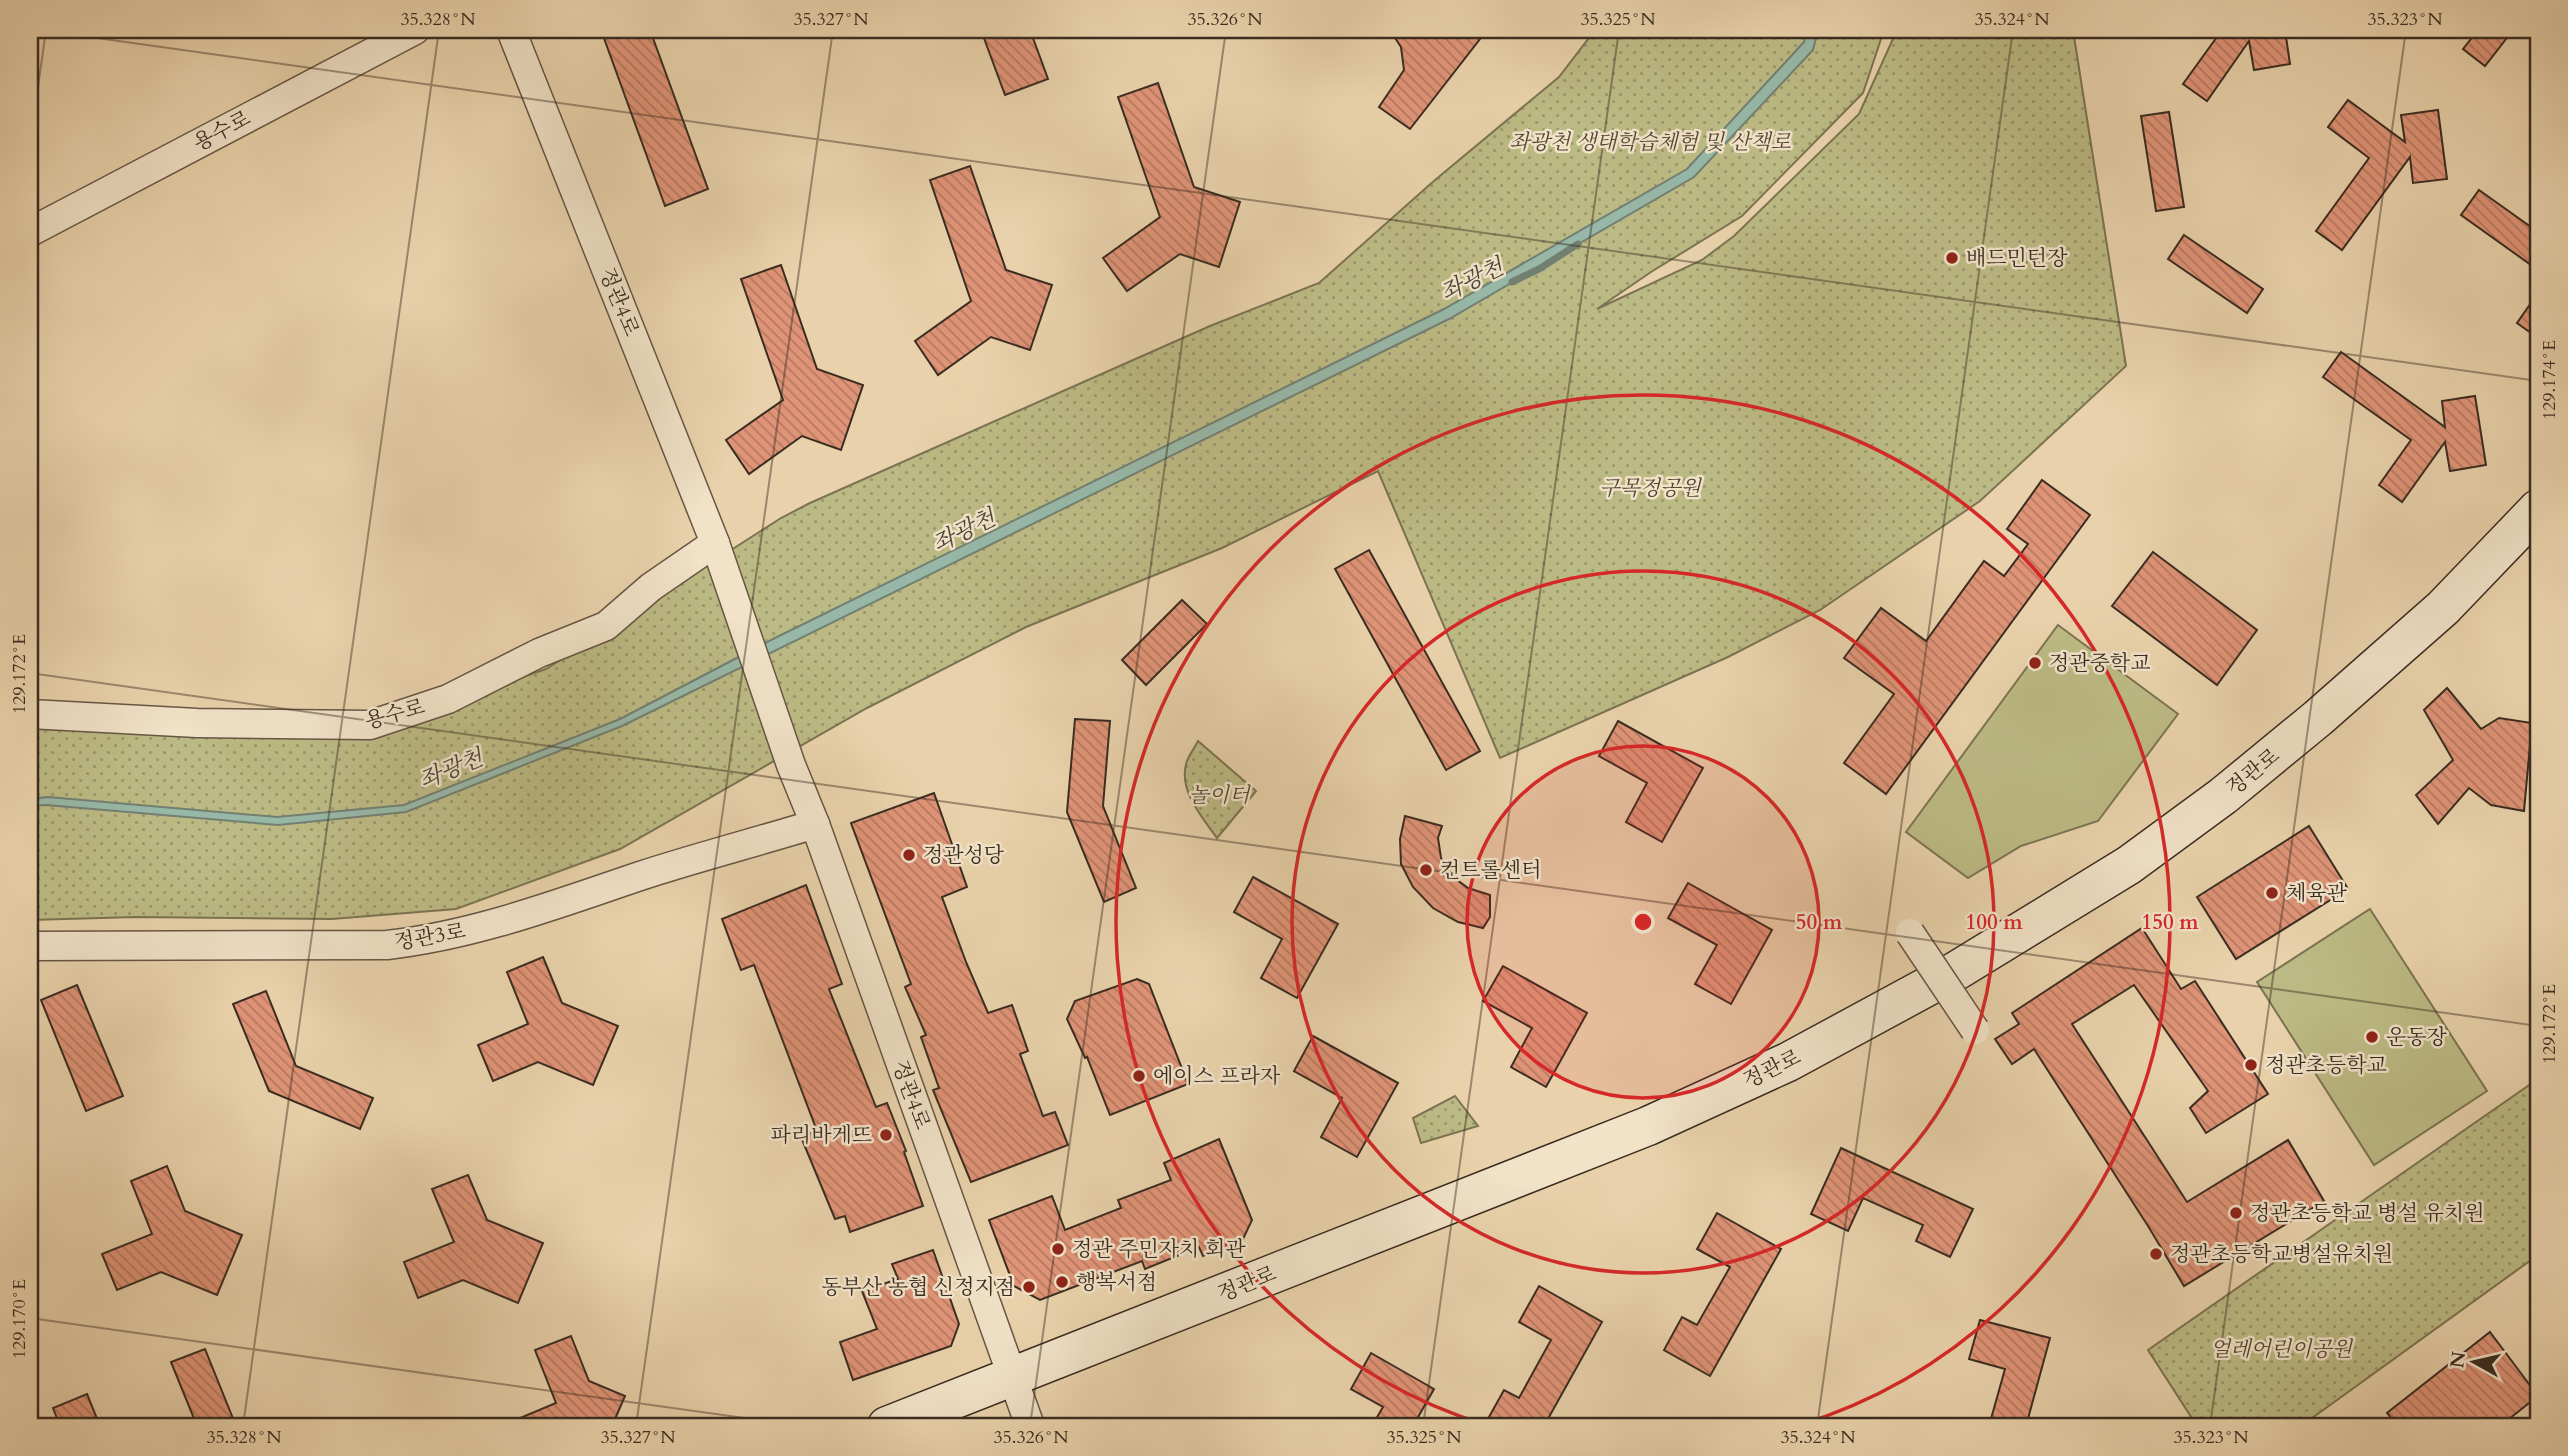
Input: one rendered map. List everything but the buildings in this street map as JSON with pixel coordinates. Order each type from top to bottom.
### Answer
[{"type":"street","name":"용수로","points":[[30,232],[415,30]]},
{"type":"street","name":"정관4로","points":[[511,30],[715,543],[791,765],[815,824],[1030,1426]]},
{"type":"street","name":"정관로","points":[[887,1426],[1648,1126],[1788,1062],[1956,971],[2129,865],[2223,796],[2318,718],[2443,608],[2538,509]]},
{"type":"street","name":"용수로","points":[[30,714],[197,723],[370,725],[448,699],[539,653],[606,626],[651,587],[715,543]]},
{"type":"street","name":"정관3로","points":[[30,946],[376,945],[422,941],[490,925],[643,875],[815,824]]},
{"type":"street","points":[[1910,933],[1975,1030]]},
{"type":"green space","points":[[1595,30],[1884,30],[1863,93],[1742,216],[1597,309],[1702,260],[1734,236],[1859,114],[1897,30],[2073,30],[2126,366],[1980,501],[1820,610],[1728,657],[1500,758],[1378,471],[1222,548],[1026,627],[867,708],[620,849],[456,909],[332,919],[137,917],[30,920],[30,729],[357,733],[546,669],[781,518],[810,503],[1210,326],[1319,283],[1435,180],[1559,77]]},
{"type":"green space","points":[[2058,625],[2178,714],[2098,821],[2021,846],[1968,878],[1906,832]]},
{"type":"green space","name":"놀이터","points":[[1198,741],[1256,791],[1217,838],[1198,812],[1185,782],[1187,761]]},
{"type":"green space","name":"운동장","points":[[2370,909],[2487,1091],[2374,1165],[2257,982]]},
{"type":"green space","name":"얼레어린이공원","points":[[2538,1079],[2538,1255],[2301,1426],[2197,1426],[2148,1350]]},
{"type":"green space","points":[[1455,1096],[1478,1126],[1421,1143],[1413,1118]]},
{"type":"shaded area","points":[[1808,30],[1818,30],[1813,50],[1694,177],[1449,319],[622,726],[406,812],[278,825],[46,805],[30,806],[30,799],[48,797],[277,817],[404,805],[620,719],[775,638],[1444,309],[1687,169],[1804,42]]},
{"type":"waterway","name":"좌광천","points":[[1512,282],[1539,269],[1578,244]]},
{"type":"place","name":"배드민턴장","points":[[1952,258]]},
{"type":"place","name":"정관중학교","points":[[2035,663]]},
{"type":"place","name":"정관성당","points":[[909,855]]},
{"type":"place","name":"컨트롤센터","points":[[1426,870]]},
{"type":"place","name":"체육관","points":[[2272,893]]},
{"type":"place","name":"운동장","points":[[2372,1037]]},
{"type":"place","name":"정관초등학교","points":[[2251,1065]]},
{"type":"place","name":"에이스 프라자","points":[[1139,1076]]},
{"type":"place","name":"파리바게뜨","points":[[886,1135]]},
{"type":"place","name":"정관초등학교 병설 유치원","points":[[2236,1213]]},
{"type":"place","name":"정관 주민자치 회관","points":[[1058,1249]]},
{"type":"place","name":"정관초등학교병설유치원","points":[[2156,1254]]},
{"type":"place","name":"행복서점","points":[[1062,1282]]},
{"type":"place","name":"동부산 농협 신정지점","points":[[1029,1287]]},
{"type":"park label","name":"좌광천 생태학습체험 및 산책로","points":[[1650,142]]},
{"type":"park label","name":"구목정공원","points":[[1650,488]]}]
